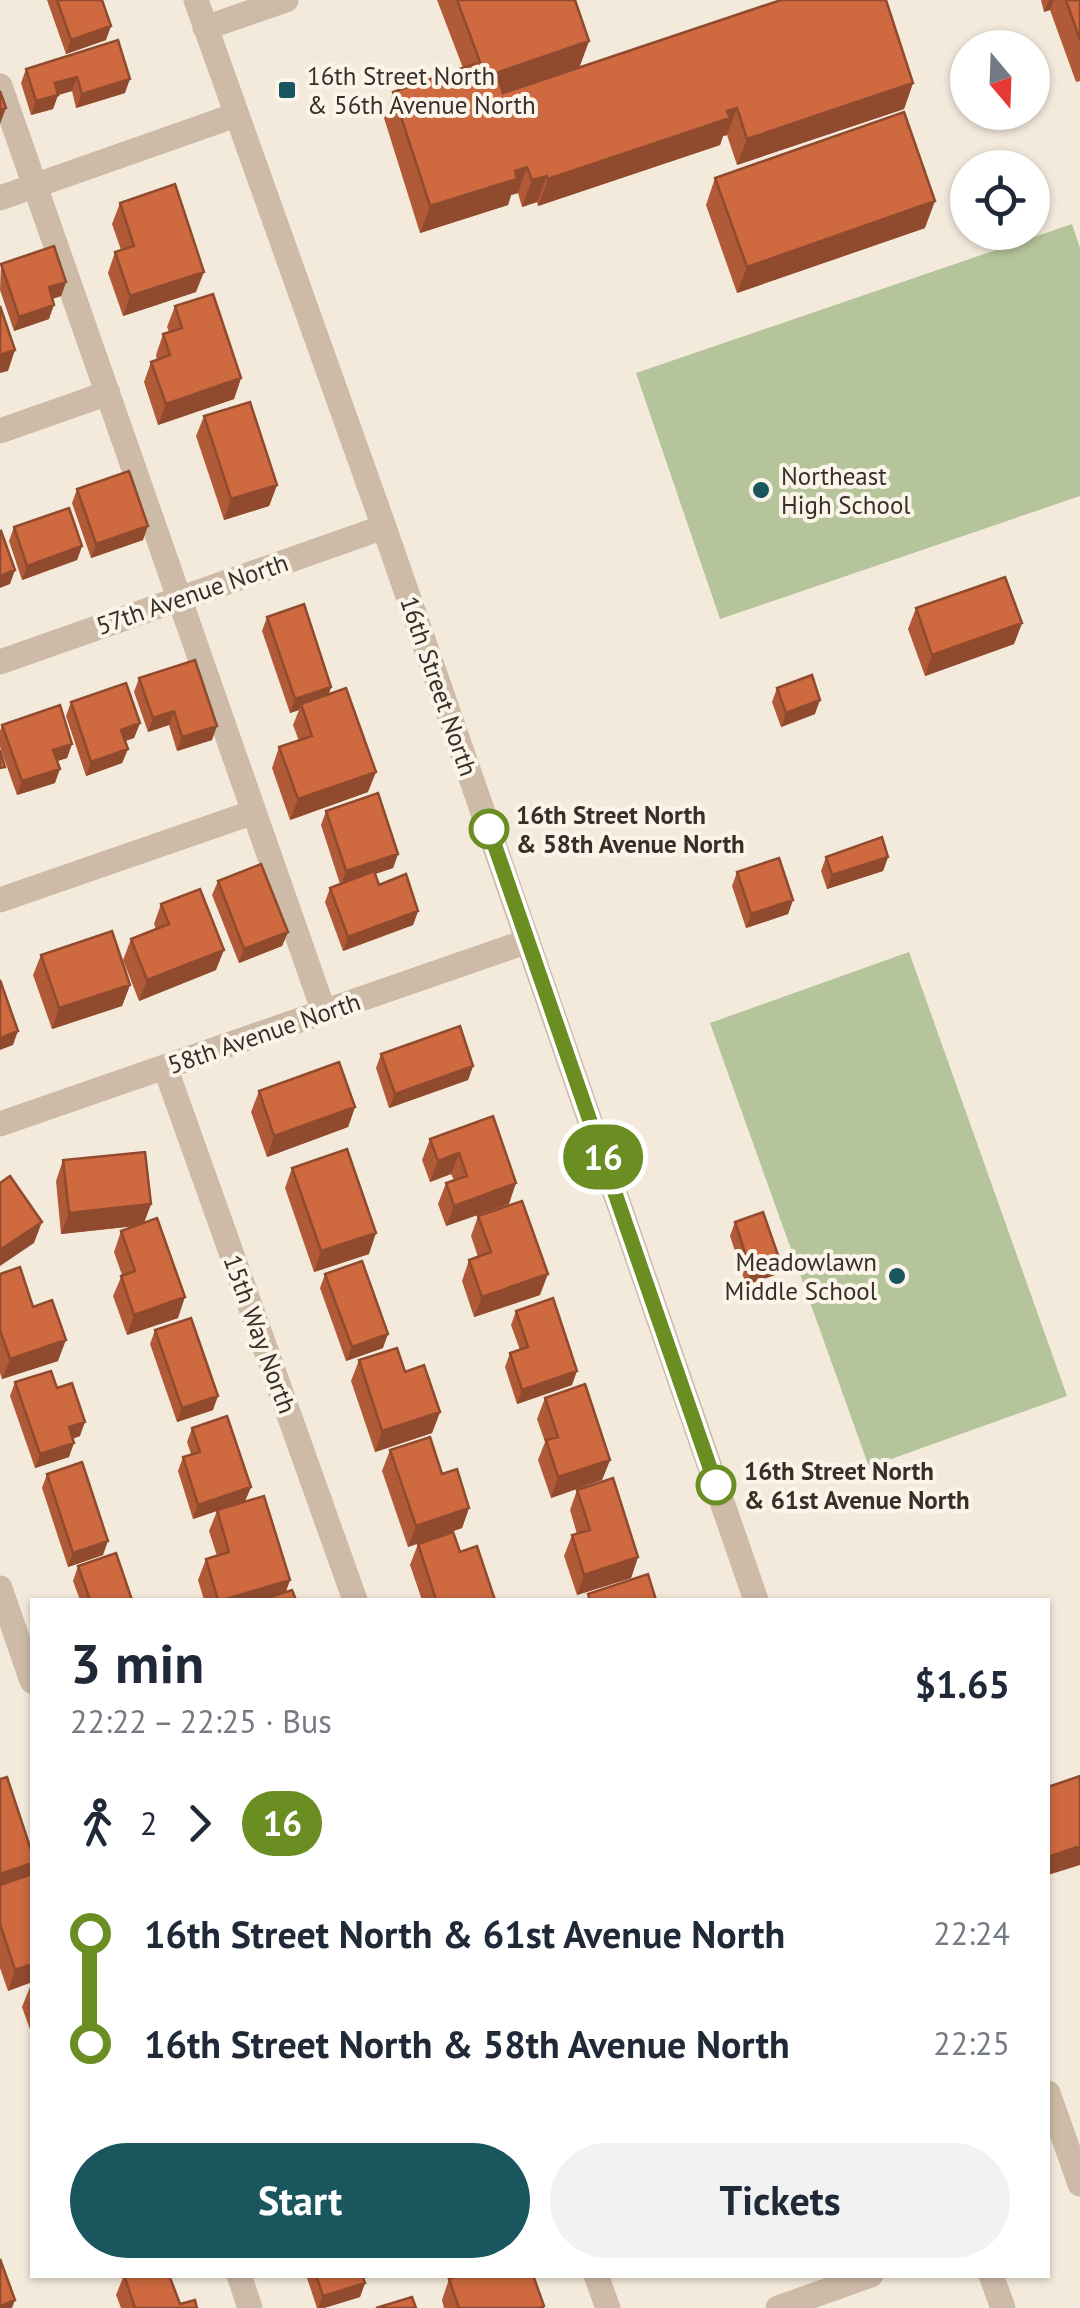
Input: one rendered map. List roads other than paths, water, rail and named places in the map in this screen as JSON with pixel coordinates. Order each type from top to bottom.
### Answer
[{"type":"street","name":"16th Street North","points":[[196,0],[384,526],[755,1598]]},
{"type":"street","points":[[205,28],[286,0]]},
{"type":"street","points":[[0,86],[324,1012]]},
{"type":"street","points":[[0,198],[236,115]]},
{"type":"street","points":[[0,431],[108,393]]},
{"type":"street","name":"57th Avenue North","points":[[0,662],[384,526]]},
{"type":"street","points":[[0,900],[254,812]]},
{"type":"street","name":"58th Avenue North","points":[[0,1124],[528,941]]},
{"type":"street","name":"15th Way North","points":[[165,1067],[354,1598]]},
{"type":"street","points":[[0,1588],[30,1675]]},
{"type":"street","points":[[1050,2099],[1080,2184]]},
{"type":"street","points":[[240,2278],[250,2308]]},
{"type":"street","points":[[597,2278],[608,2308]]},
{"type":"street","points":[[778,2308],[862,2278]]},
{"type":"street","points":[[992,2278],[1003,2308]]},
{"type":"place","name":"16th Street North & 56th Avenue North","points":[[287,90]]},
{"type":"place","name":"Northeast High School","points":[[761,490]]},
{"type":"place","name":"16th Street North & 58th Avenue North","points":[[489,829]]},
{"type":"place","name":"Meadowlawn Middle School","points":[[897,1276]]},
{"type":"place","name":"16th Street North & 61st Avenue North","points":[[716,1485]]}]
